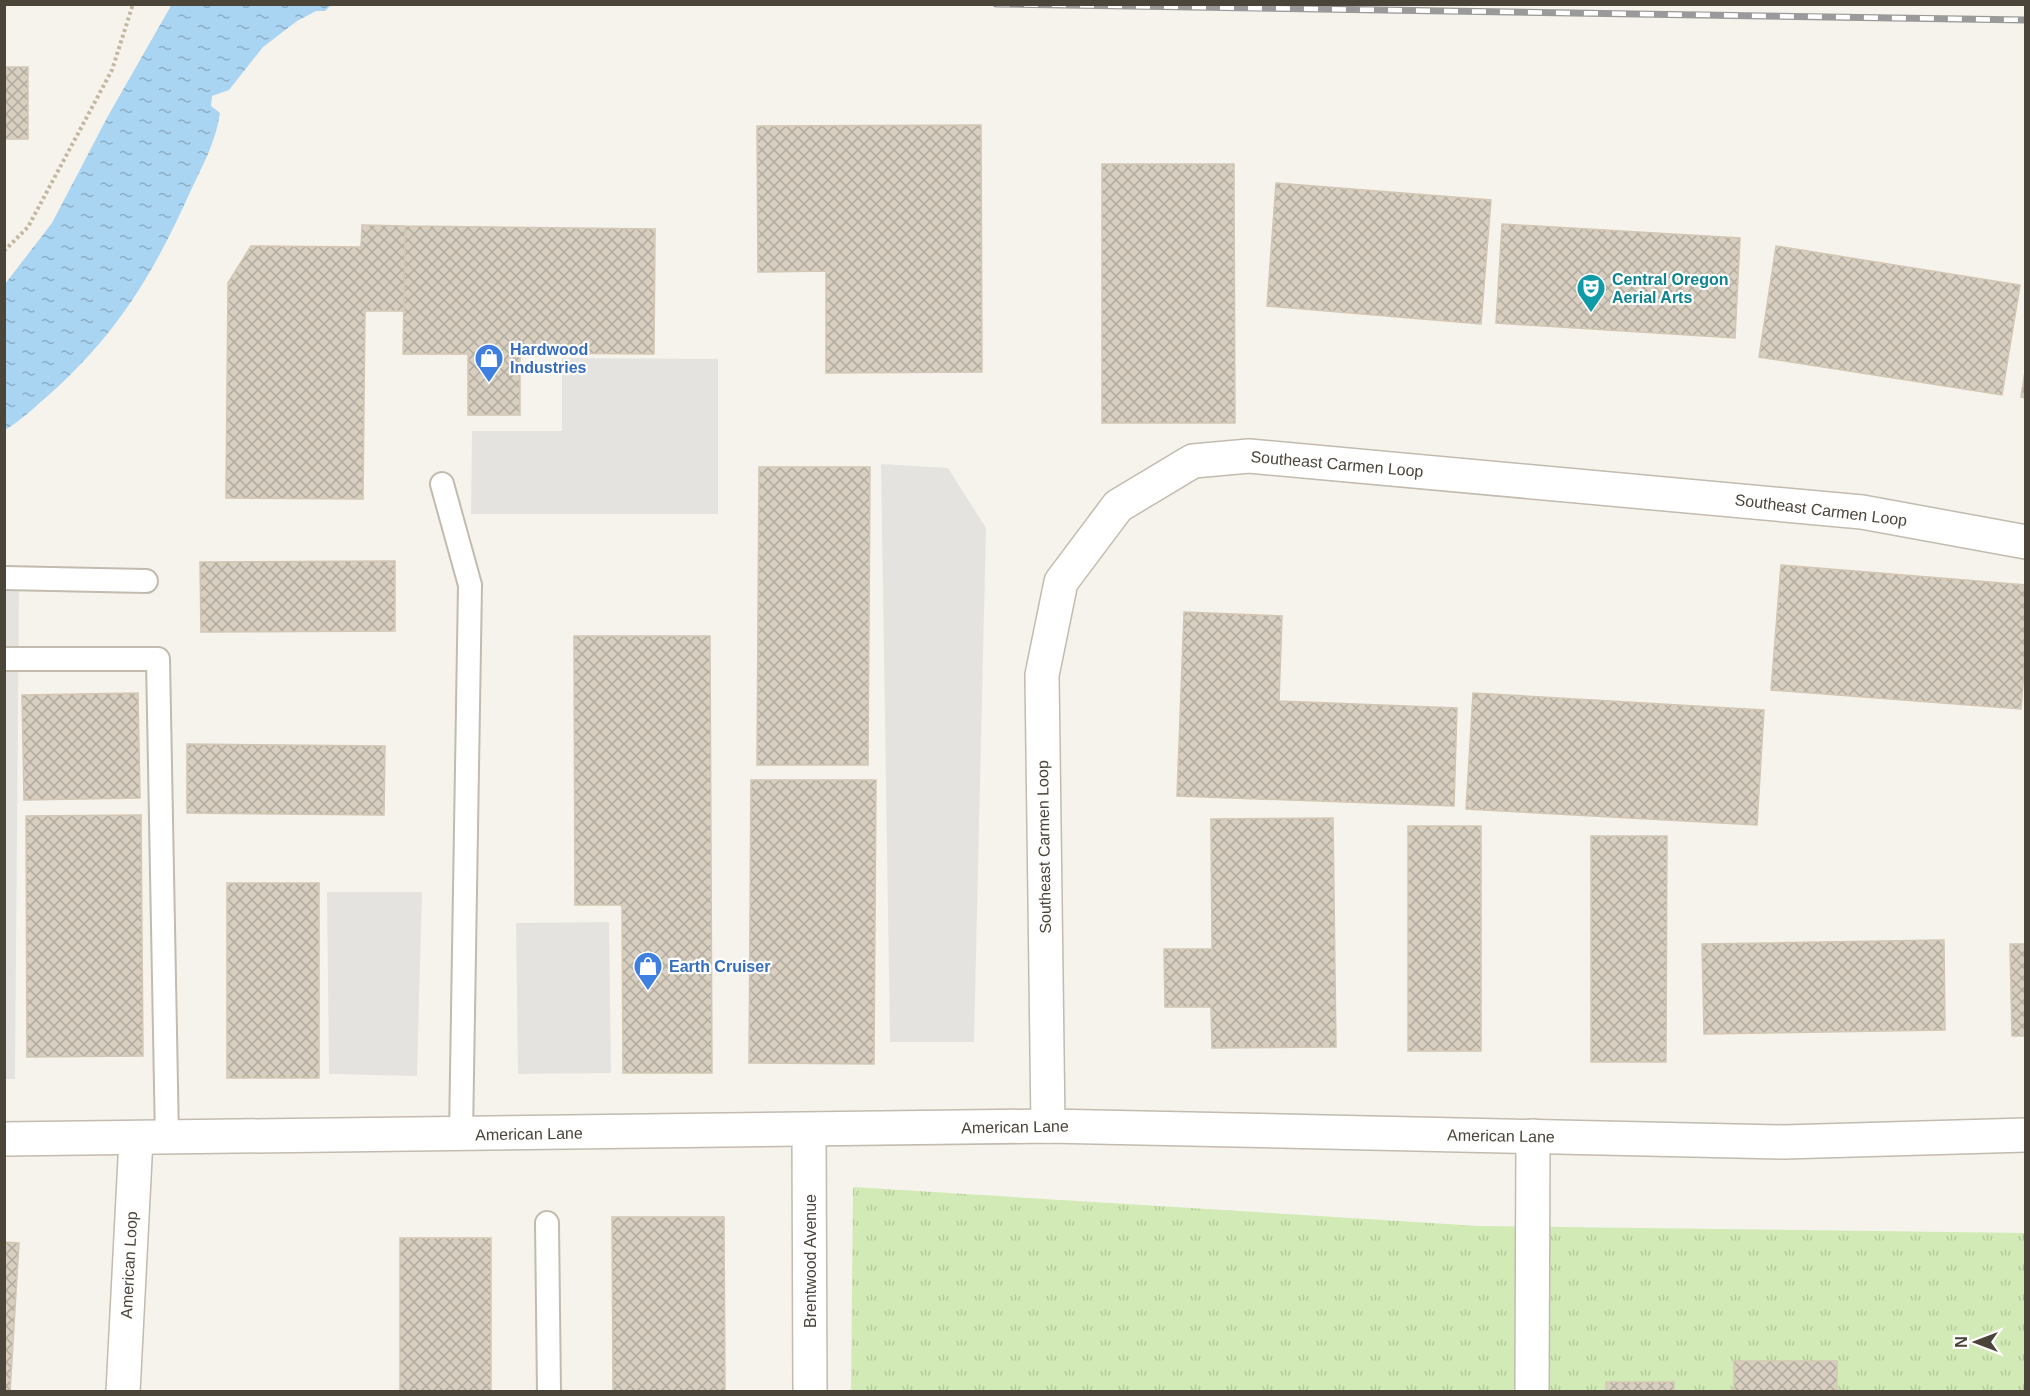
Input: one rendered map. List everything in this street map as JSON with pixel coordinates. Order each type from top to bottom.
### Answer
[{"type":"street","name":"Southeast Carmen Loop","points":[[1048,1126],[1042,675],[1061,582],[1118,506],[1193,461],[1249,456],[1862,512],[2025,542]]},
{"type":"street","name":"American Lane","points":[[4,1139],[809,1131],[1048,1126],[1784,1142],[2025,1135]]},
{"type":"street","name":"Brentwood Avenue","points":[[809,1131],[810,1392]]},
{"type":"street","points":[[1532,1392],[1533,1136]]},
{"type":"street","name":"American Loop","points":[[123,1392],[151,1139]]},
{"type":"lane","points":[[442,484],[470,585],[461,1135]]},
{"type":"lane","points":[[4,578],[146,581]]},
{"type":"lane","points":[[4,659],[158,659],[151,1139]]},
{"type":"lane","points":[[547,1223],[549,1392]]},
{"type":"path","points":[[4,251],[28,227],[112,70],[133,4]]},
{"type":"green space","points":[[853,1187],[1479,1226],[2025,1233],[2025,1391],[851,1392]]},
{"type":"shaded area","points":[[562,358],[718,359],[718,514],[471,514],[472,431],[562,431]]},
{"type":"shaded area","points":[[881,464],[948,468],[986,528],[974,1042],[890,1042]]},
{"type":"shaded area","points":[[4,587],[19,587],[15,1079],[5,1079]]},
{"type":"shaded area","points":[[327,892],[422,892],[417,1076],[329,1074]]},
{"type":"shaded area","points":[[609,922],[611,1073],[518,1074],[516,923]]},
{"type":"water","points":[[172,4],[331,5],[325,11],[316,11],[297,21],[263,47],[229,90],[212,96],[211,106],[220,113],[212,143],[177,220],[149,274],[115,324],[75,370],[23,417],[5,430],[5,284],[52,223],[108,116]]},
{"type":"building","points":[[4,67],[28,67],[28,139],[4,139]]},
{"type":"building","points":[[981,125],[982,372],[826,373],[826,271],[758,272],[757,126]]},
{"type":"building","points":[[1102,164],[1234,164],[1235,423],[1102,423]]},
{"type":"building","points":[[1276,183],[1491,200],[1481,324],[1267,306]]},
{"type":"building","points":[[1502,224],[1740,238],[1735,338],[1496,323]]},
{"type":"building","points":[[362,225],[405,226],[404,311],[365,311],[363,499],[226,498],[228,283],[251,246],[361,247]]},
{"type":"building","points":[[405,226],[655,229],[654,354],[520,353],[520,415],[468,415],[468,354],[403,354]]},
{"type":"building","points":[[1776,246],[2020,285],[2002,395],[1759,357]]},
{"type":"building","points":[[2026,365],[2026,398],[2021,397]]},
{"type":"building","points":[[759,467],[870,467],[868,765],[757,765]]},
{"type":"building","points":[[395,561],[395,631],[201,632],[200,562]]},
{"type":"building","points":[[1781,565],[2026,585],[2026,647],[2021,709],[1771,690]]},
{"type":"building","points":[[1184,612],[1282,616],[1279,701],[1457,708],[1454,806],[1177,796]]},
{"type":"building","points":[[574,636],[710,636],[712,1073],[623,1073],[622,905],[575,905]]},
{"type":"building","points":[[138,693],[140,798],[24,800],[22,695]]},
{"type":"building","points":[[1473,693],[1764,710],[1757,825],[1466,809]]},
{"type":"building","points":[[187,744],[385,746],[384,815],[187,813]]},
{"type":"building","points":[[751,780],[876,780],[874,1064],[749,1063]]},
{"type":"building","points":[[141,815],[143,1056],[27,1057],[26,816]]},
{"type":"building","points":[[1333,818],[1336,1047],[1212,1048],[1211,1007],[1165,1007],[1164,949],[1212,949],[1211,819]]},
{"type":"building","points":[[1408,826],[1481,826],[1481,1051],[1408,1051]]},
{"type":"building","points":[[1591,836],[1667,836],[1666,1062],[1591,1062]]},
{"type":"building","points":[[227,883],[319,883],[319,1078],[227,1078]]},
{"type":"building","points":[[1944,940],[1945,1030],[1704,1034],[1702,944]]},
{"type":"building","points":[[2010,944],[2026,944],[2026,1036],[2012,1036]]},
{"type":"building","points":[[612,1217],[724,1217],[725,1392],[613,1392]]},
{"type":"building","points":[[400,1238],[491,1238],[491,1392],[400,1392]]},
{"type":"building","points":[[4,1242],[19,1243],[10,1392],[4,1392]]},
{"type":"building","points":[[1734,1361],[1837,1361],[1837,1392],[1734,1392]]},
{"type":"building","points":[[1606,1382],[1674,1382],[1674,1392],[1606,1392]]},
{"type":"railway","points":[[996,4],[2026,20]]},
{"type":"place","name":"Central Oregon Aerial Arts","points":[[1591,314]]},
{"type":"place","name":"Hardwood Industries","points":[[489,384]]},
{"type":"place","name":"Earth Cruiser","points":[[648,992]]}]
